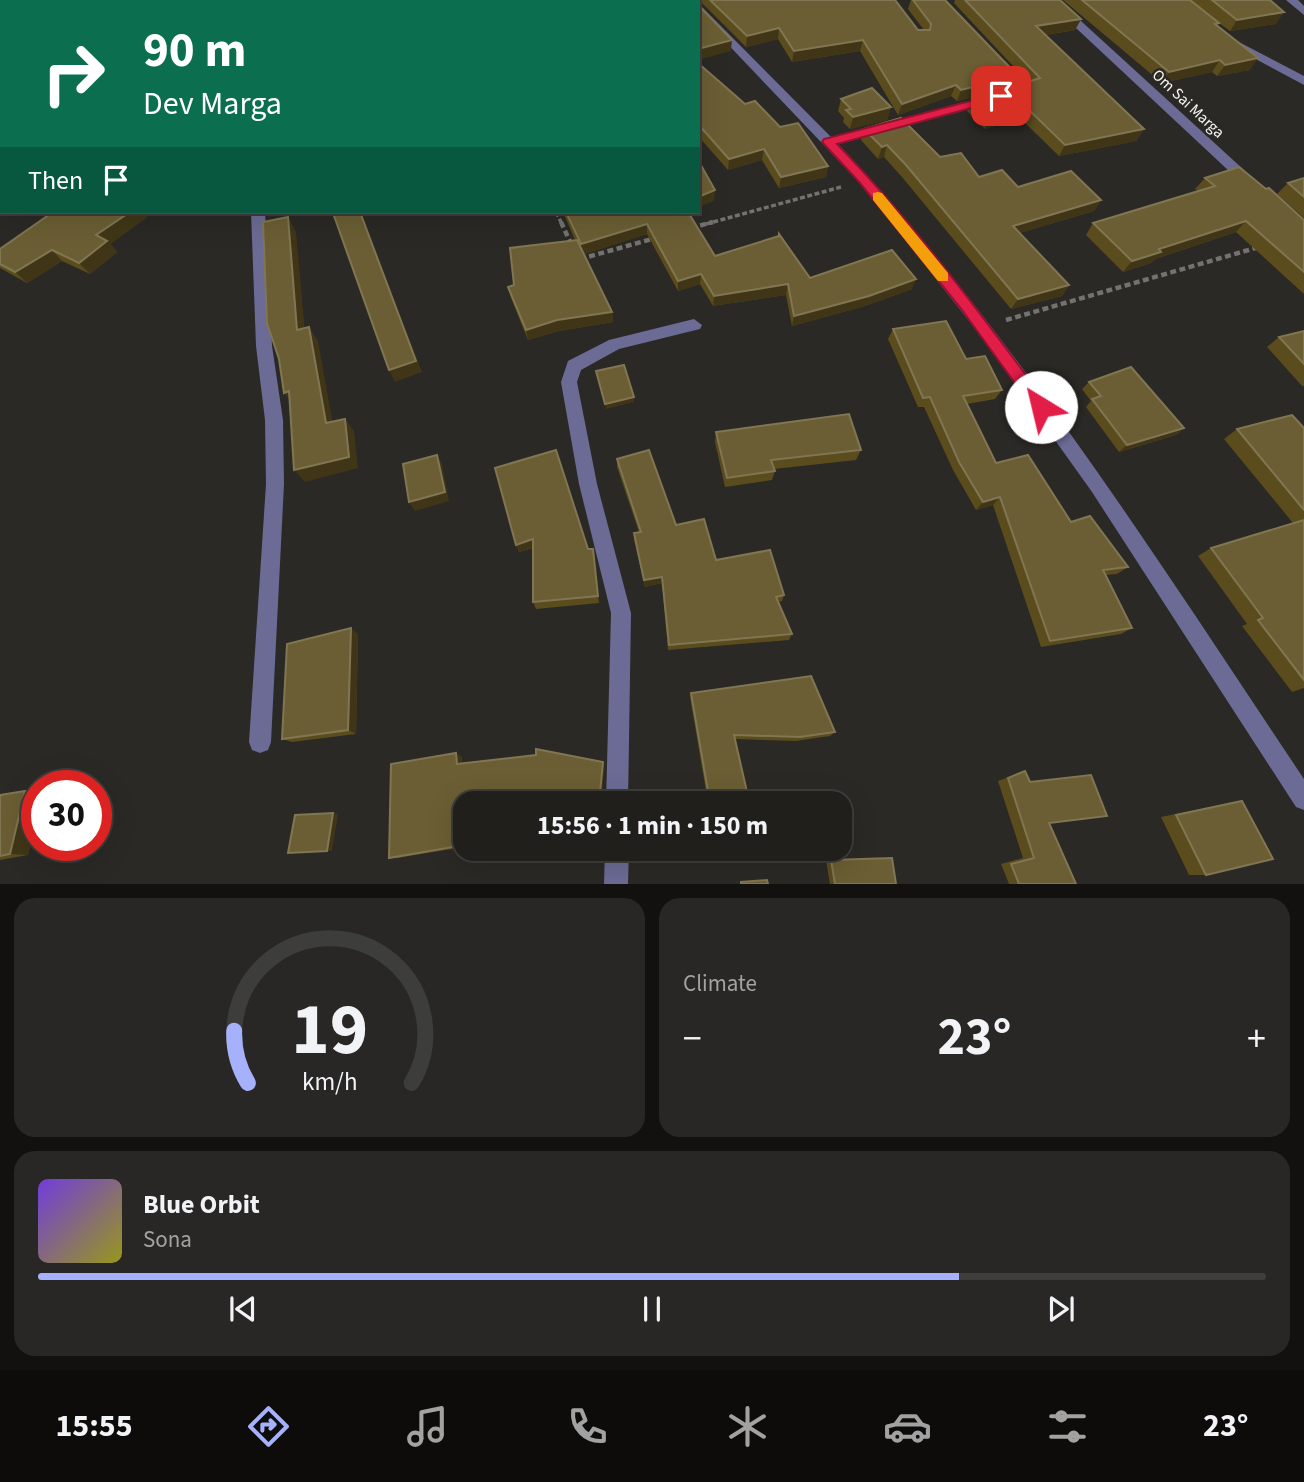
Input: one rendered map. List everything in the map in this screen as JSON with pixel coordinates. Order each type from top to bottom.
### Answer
[{"type":"street","name":"Om Sai Marga","points":[[1052,0],[1256,188]]},
{"type":"street","points":[[1292,0],[1304,12]]},
{"type":"street","points":[[700,8],[865,180],[983,327],[1098,486],[1304,799]]},
{"type":"street","points":[[1227,37],[1268,64],[1304,81]]},
{"type":"street","points":[[828,142],[1026,90],[992,54]]},
{"type":"street","points":[[258,214],[264,346],[274,419],[275,484],[260,742]]},
{"type":"street","points":[[617,791],[621,613],[585,471],[569,382],[573,366],[615,344],[694,324]]},
{"type":"street","points":[[616,884],[617,861]]},
{"type":"path","points":[[683,230],[865,180]]},
{"type":"path","points":[[557,214],[573,247]]},
{"type":"path","points":[[579,259],[657,237]]},
{"type":"path","points":[[983,327],[1265,245]]},
{"type":"building","points":[[710,0],[895,0],[918,30],[930,30],[931,24],[913,0],[945,0],[1018,76],[961,90],[956,85],[902,104],[863,40],[794,51],[779,28],[747,36]]},
{"type":"building","points":[[965,0],[1060,0],[1081,19],[1036,26],[1144,129],[1065,145],[1026,107],[990,117],[972,99],[1040,78]]},
{"type":"building","points":[[1082,0],[1190,0],[1258,58],[1225,65],[1220,60],[1169,72]]},
{"type":"building","points":[[1212,0],[1270,0],[1284,12],[1237,20]]},
{"type":"building","points":[[700,7],[732,40],[700,48]]},
{"type":"building","points":[[700,65],[745,104],[755,101],[780,127],[798,123],[828,166],[781,177],[764,149],[729,159],[700,126]]},
{"type":"building","points":[[872,88],[891,107],[853,117],[846,110],[851,109],[841,99]]},
{"type":"building","points":[[901,118],[940,157],[961,153],[979,177],[1002,170],[1018,187],[1071,171],[1101,200],[1013,226],[1069,285],[1018,299],[906,165],[887,145],[882,147],[864,129]]},
{"type":"building","points":[[700,164],[715,190],[700,196]]},
{"type":"building","points":[[1239,167],[1266,189],[1269,188],[1304,220],[1304,272],[1246,221],[1159,249],[1161,252],[1132,261],[1093,223],[1215,186],[1205,178]]},
{"type":"building","points":[[1304,178],[1304,197],[1288,183]]},
{"type":"building","points":[[50,214],[127,214],[96,235],[107,241],[79,263],[52,250],[15,272],[0,264],[0,249]]},
{"type":"building","points":[[333,214],[361,214],[416,361],[389,370]]},
{"type":"building","points":[[567,214],[689,214],[715,256],[779,234],[810,278],[892,250],[916,279],[869,296],[794,316],[788,284],[714,296],[701,274],[678,281],[647,224],[581,244]]},
{"type":"building","points":[[288,217],[297,330],[309,327],[326,423],[345,419],[349,457],[294,470],[289,391],[284,393],[279,359],[267,323],[263,222]]},
{"type":"building","points":[[577,240],[612,312],[557,320],[526,330],[508,287],[514,285],[510,248]]},
{"type":"building","points":[[946,321],[966,359],[985,356],[1002,390],[963,396],[996,463],[1028,455],[1071,522],[1090,516],[1128,567],[1103,570],[1132,628],[1050,641],[1000,497],[983,502],[959,462],[930,397],[923,398],[893,329]]},
{"type":"building","points":[[1304,331],[1304,364],[1279,337]]},
{"type":"building","points":[[624,365],[634,397],[605,404],[596,371]]},
{"type":"building","points":[[1131,367],[1184,428],[1127,445],[1092,399],[1101,396],[1089,382]]},
{"type":"building","points":[[849,414],[861,450],[771,460],[775,471],[727,478],[716,432]]},
{"type":"building","points":[[1292,415],[1304,428],[1304,510],[1237,429]]},
{"type":"building","points":[[556,450],[588,549],[593,549],[598,596],[533,602],[533,539],[516,545],[495,468]]},
{"type":"building","points":[[649,450],[676,525],[704,519],[716,560],[770,550],[784,595],[776,597],[792,634],[669,645],[662,577],[644,580],[634,533],[641,532],[617,459]]},
{"type":"building","points":[[437,455],[445,492],[409,502],[403,464]]},
{"type":"building","points":[[1304,520],[1304,680],[1258,620],[1263,618],[1211,548]]},
{"type":"building","points":[[351,628],[348,730],[282,739],[287,644]]},
{"type":"building","points":[[811,676],[835,732],[800,737],[734,735],[747,791],[708,791],[691,693]]},
{"type":"building","points":[[536,749],[603,762],[600,791],[453,791],[453,847],[389,858],[391,764],[456,753],[457,764],[536,755]]},
{"type":"building","points":[[1025,771],[1030,782],[1091,775],[1107,816],[1049,823],[1076,884],[1019,884],[1011,864],[1034,858],[1008,778]]},
{"type":"building","points":[[21,792],[21,808],[10,854],[0,856],[0,795]]},
{"type":"building","points":[[1242,801],[1273,859],[1206,875],[1176,815]]},
{"type":"building","points":[[333,813],[327,851],[288,853],[295,815]]},
{"type":"building","points":[[892,858],[896,884],[835,884],[831,861]]},
{"type":"building","points":[[767,880],[768,884],[741,884],[741,882]]},
{"type":"slow traffic","points":[[878,196],[943,277]]},
{"type":"route","points":[[1001,96],[828,142],[865,180],[967,306],[1041,407]]}]
